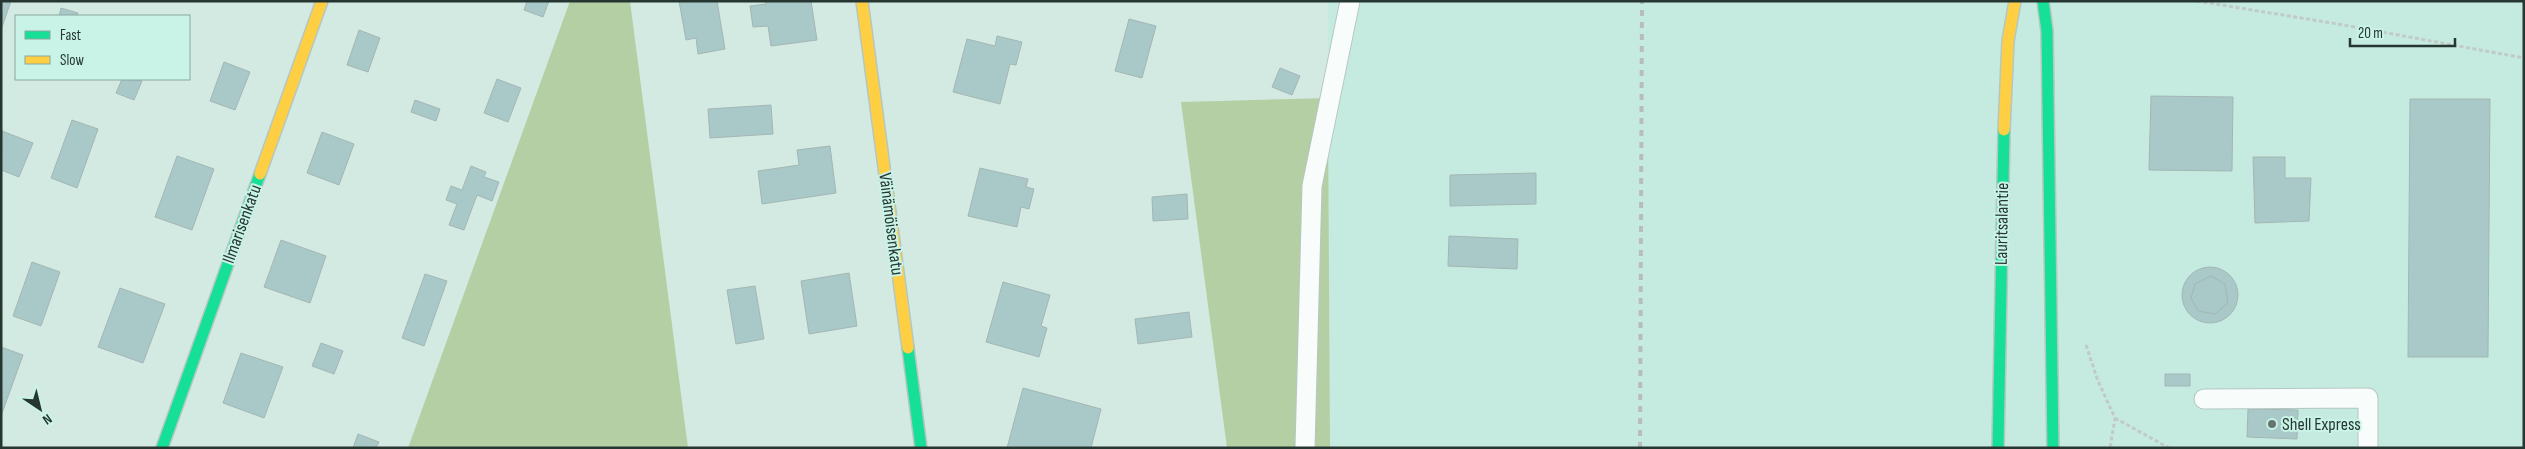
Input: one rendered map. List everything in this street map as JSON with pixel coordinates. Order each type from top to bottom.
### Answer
[{"type":"street","name":"Ilmarisenkatu","points":[[162,448],[322,1]]},
{"type":"street","name":"Väinämöisenkatu","points":[[862,1],[920,448]]},
{"type":"street","name":"Lauritsalantie","points":[[1998,448],[2003,167],[2008,40],[2015,1]]},
{"type":"street","points":[[2042,1],[2047,41],[2053,448]]},
{"type":"lane","points":[[1305,448],[1312,186],[1350,1]]},
{"type":"lane","points":[[2204,399],[2368,398],[2368,448]]},
{"type":"path","points":[[2197,1],[2338,24],[2524,58]]},
{"type":"path","points":[[2110,448],[2115,418],[2169,448]]},
{"type":"shaded area","points":[[1328,1],[2524,1],[2524,448],[1330,448]]},
{"type":"green space","points":[[570,1],[630,1],[688,448],[408,448]]},
{"type":"green space","points":[[1328,98],[1330,448],[1227,448],[1181,102]]},
{"type":"building","points":[[1,1],[11,1],[1,30]]},
{"type":"building","points":[[527,1],[549,1],[543,17],[524,10]]},
{"type":"building","points":[[679,1],[717,1],[725,49],[698,54],[696,38],[686,40]]},
{"type":"building","points":[[765,1],[811,1],[817,40],[771,46],[768,26],[753,27],[750,6],[766,4]]},
{"type":"building","points":[[61,8],[78,13],[77,15],[59,15]]},
{"type":"building","points":[[1129,19],[1156,26],[1142,78],[1115,71]]},
{"type":"building","points":[[359,30],[380,38],[368,72],[347,65]]},
{"type":"building","points":[[997,36],[1022,42],[1016,65],[1010,64],[1000,104],[953,92],[967,39],[995,46]]},
{"type":"building","points":[[224,62],[250,72],[235,110],[210,101]]},
{"type":"building","points":[[1280,68],[1300,76],[1292,95],[1272,87]]},
{"type":"building","points":[[497,79],[521,88],[508,122],[484,113]]},
{"type":"building","points":[[122,80],[142,81],[134,100],[116,93]]},
{"type":"building","points":[[2151,96],[2233,97],[2232,171],[2149,170]]},
{"type":"building","points":[[2410,99],[2490,99],[2488,357],[2408,357]]},
{"type":"building","points":[[415,100],[440,109],[436,121],[411,112]]},
{"type":"building","points":[[771,105],[773,134],[710,138],[708,109]]},
{"type":"building","points":[[72,120],[98,129],[77,188],[51,178]]},
{"type":"building","points":[[2,131],[33,143],[19,177],[1,170]]},
{"type":"building","points":[[322,132],[354,144],[339,185],[307,173]]},
{"type":"building","points":[[830,146],[836,193],[762,204],[758,171],[799,165],[797,150]]},
{"type":"building","points":[[177,156],[214,169],[192,230],[155,217]]},
{"type":"building","points":[[2253,157],[2285,157],[2285,178],[2311,178],[2309,221],[2255,223]]},
{"type":"building","points":[[471,166],[486,172],[484,177],[499,182],[492,201],[477,195],[464,230],[449,225],[457,204],[446,200],[451,186],[462,190]]},
{"type":"building","points":[[980,168],[1028,179],[1026,187],[1034,189],[1029,209],[1021,207],[1017,227],[968,216]]},
{"type":"building","points":[[1536,173],[1536,204],[1450,206],[1450,175]]},
{"type":"building","points":[[1187,194],[1188,219],[1153,221],[1152,197]]},
{"type":"building","points":[[1449,236],[1518,239],[1517,269],[1448,266]]},
{"type":"building","points":[[281,240],[326,256],[310,303],[264,287]]},
{"type":"building","points":[[32,262],[60,272],[41,326],[13,316]]},
{"type":"building","points":[[2210,267],[2221,269],[2230,275],[2236,284],[2238,295],[2236,306],[2230,315],[2221,321],[2210,323],[2199,321],[2190,315],[2184,306],[2182,295],[2184,284],[2190,275],[2199,269]]},
{"type":"building","points":[[849,273],[857,326],[809,334],[801,281]]},
{"type":"building","points":[[425,274],[447,281],[424,346],[402,338]]},
{"type":"building","points":[[2211,276],[2225,284],[2228,303],[2215,314],[2198,311],[2191,298],[2195,284]]},
{"type":"building","points":[[1003,282],[1050,295],[1041,326],[1047,328],[1039,357],[986,342]]},
{"type":"building","points":[[755,286],[764,339],[736,344],[727,290]]},
{"type":"building","points":[[120,288],[165,304],[143,363],[98,347]]},
{"type":"building","points":[[1189,312],[1192,337],[1138,344],[1135,319]]},
{"type":"building","points":[[321,343],[343,351],[334,374],[312,366]]},
{"type":"building","points":[[1,347],[23,355],[1,416]]},
{"type":"building","points":[[241,353],[283,367],[264,418],[223,403]]},
{"type":"building","points":[[2165,374],[2190,374],[2190,386],[2165,386]]},
{"type":"building","points":[[1023,388],[1101,409],[1091,448],[1007,448]]},
{"type":"building","name":"Shell Express","points":[[2248,409],[2298,410],[2297,439],[2247,437]]},
{"type":"building","points":[[358,434],[379,442],[376,448],[353,448]]},
{"type":"railway","points":[[1640,448],[1642,1]]},
{"type":"traffic: fast","points":[[2043,1],[2047,31],[2053,448]]},
{"type":"traffic: fast","points":[[1998,448],[2004,130]]},
{"type":"traffic: fast","points":[[162,448],[260,174]]},
{"type":"traffic: fast","points":[[908,348],[921,448]]},
{"type":"traffic: slow","points":[[260,174],[322,1]]},
{"type":"traffic: slow","points":[[862,1],[908,348]]},
{"type":"traffic: slow","points":[[2004,130],[2008,41],[2015,1]]},
{"type":"place","name":"Shell Express","points":[[2272,424]]}]
